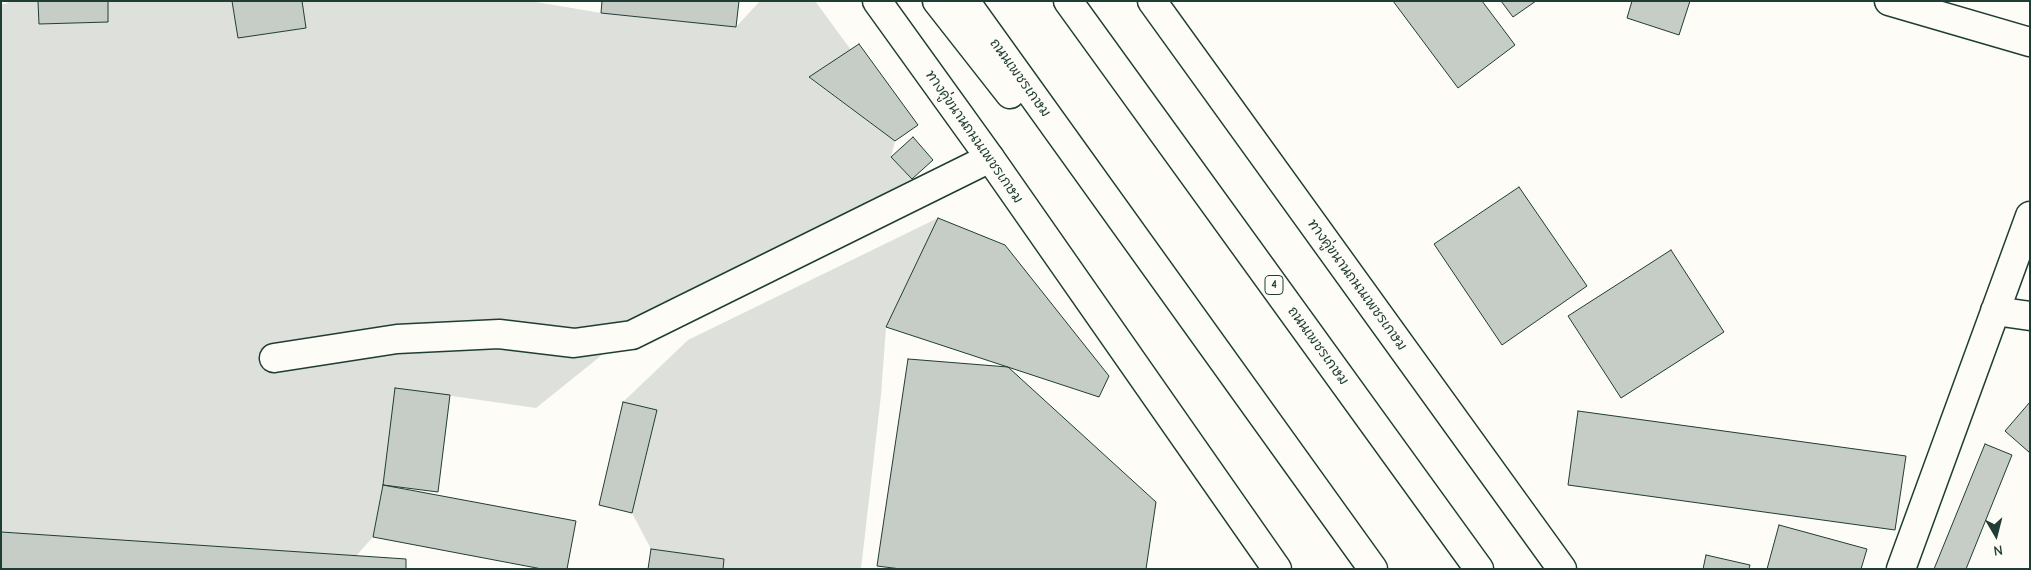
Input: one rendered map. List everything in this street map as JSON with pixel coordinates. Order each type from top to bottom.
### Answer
[{"type":"main road","name":"ทางคู่ขนานถนนเพชรเกษม","points":[[877,1],[990,158],[1277,569]]},
{"type":"main road","points":[[937,1],[1217,353]]},
{"type":"main road","name":"ถนนเพชรเกษม","points":[[965,1],[1373,569]]},
{"type":"main road","name":"ถนนเพชรเกษม","points":[[1068,1],[1479,569]]},
{"type":"main road","name":"ทางคู่ขนานถนนเพชรเกษม","points":[[1152,1],[1562,569]]},
{"type":"main road","points":[[1889,1],[2030,42]]},
{"type":"main road","points":[[274,358],[397,339],[499,334],[574,343],[632,335],[990,158]]},
{"type":"main road","points":[[1901,569],[1995,311],[2024,246],[2030,216]]},
{"type":"main road","points":[[1995,311],[2030,316]]},
{"type":"shaded area","points":[[9,1],[38,1],[39,24],[108,22],[108,1],[232,1],[238,38],[306,28],[302,1],[530,1],[601,13],[736,27],[760,1],[815,1],[851,50],[809,78],[895,141],[891,157],[912,179],[663,306],[536,408],[396,388],[383,485],[373,537],[356,556],[1,532],[1,4],[6,4]]},
{"type":"shaded area","points":[[938,218],[886,327],[881,395],[861,569],[723,569],[724,559],[651,549],[632,513],[657,410],[623,402],[688,340]]},
{"type":"building","points":[[38,1],[108,1],[108,22],[39,24]]},
{"type":"building","points":[[232,1],[302,1],[306,28],[238,38]]},
{"type":"building","points":[[602,1],[739,1],[736,27],[601,13]]},
{"type":"building","points":[[1393,1],[1482,1],[1515,45],[1458,88]]},
{"type":"building","points":[[1501,1],[1536,1],[1513,17]]},
{"type":"building","points":[[1632,1],[1690,1],[1679,35],[1627,18]]},
{"type":"building","points":[[859,44],[918,125],[895,141],[809,77]]},
{"type":"building","points":[[913,137],[933,160],[912,179],[891,157]]},
{"type":"building","points":[[1519,187],[1587,286],[1502,345],[1434,244]]},
{"type":"building","points":[[938,218],[1005,245],[1109,376],[1099,397],[886,327]]},
{"type":"building","points":[[1671,250],[1724,332],[1621,398],[1568,316]]},
{"type":"building","points":[[908,359],[1008,367],[1156,502],[1146,569],[901,569],[877,566]]},
{"type":"building","points":[[395,388],[450,395],[438,492],[383,485]]},
{"type":"building","points":[[623,402],[657,410],[632,513],[599,505]]},
{"type":"building","points":[[2030,402],[2030,453],[2005,431]]},
{"type":"building","points":[[1578,411],[1906,456],[1895,530],[1568,485]]},
{"type":"building","points":[[1985,444],[2012,455],[1966,569],[1934,569]]},
{"type":"building","points":[[383,485],[576,521],[567,569],[542,569],[373,537]]},
{"type":"building","points":[[1779,525],[1867,549],[1861,569],[1767,569]]},
{"type":"building","points":[[1,532],[406,559],[406,569],[1,569]]},
{"type":"building","points":[[651,549],[724,559],[723,569],[648,569]]},
{"type":"building","points":[[1706,555],[1750,565],[1749,569],[1703,569]]}]
